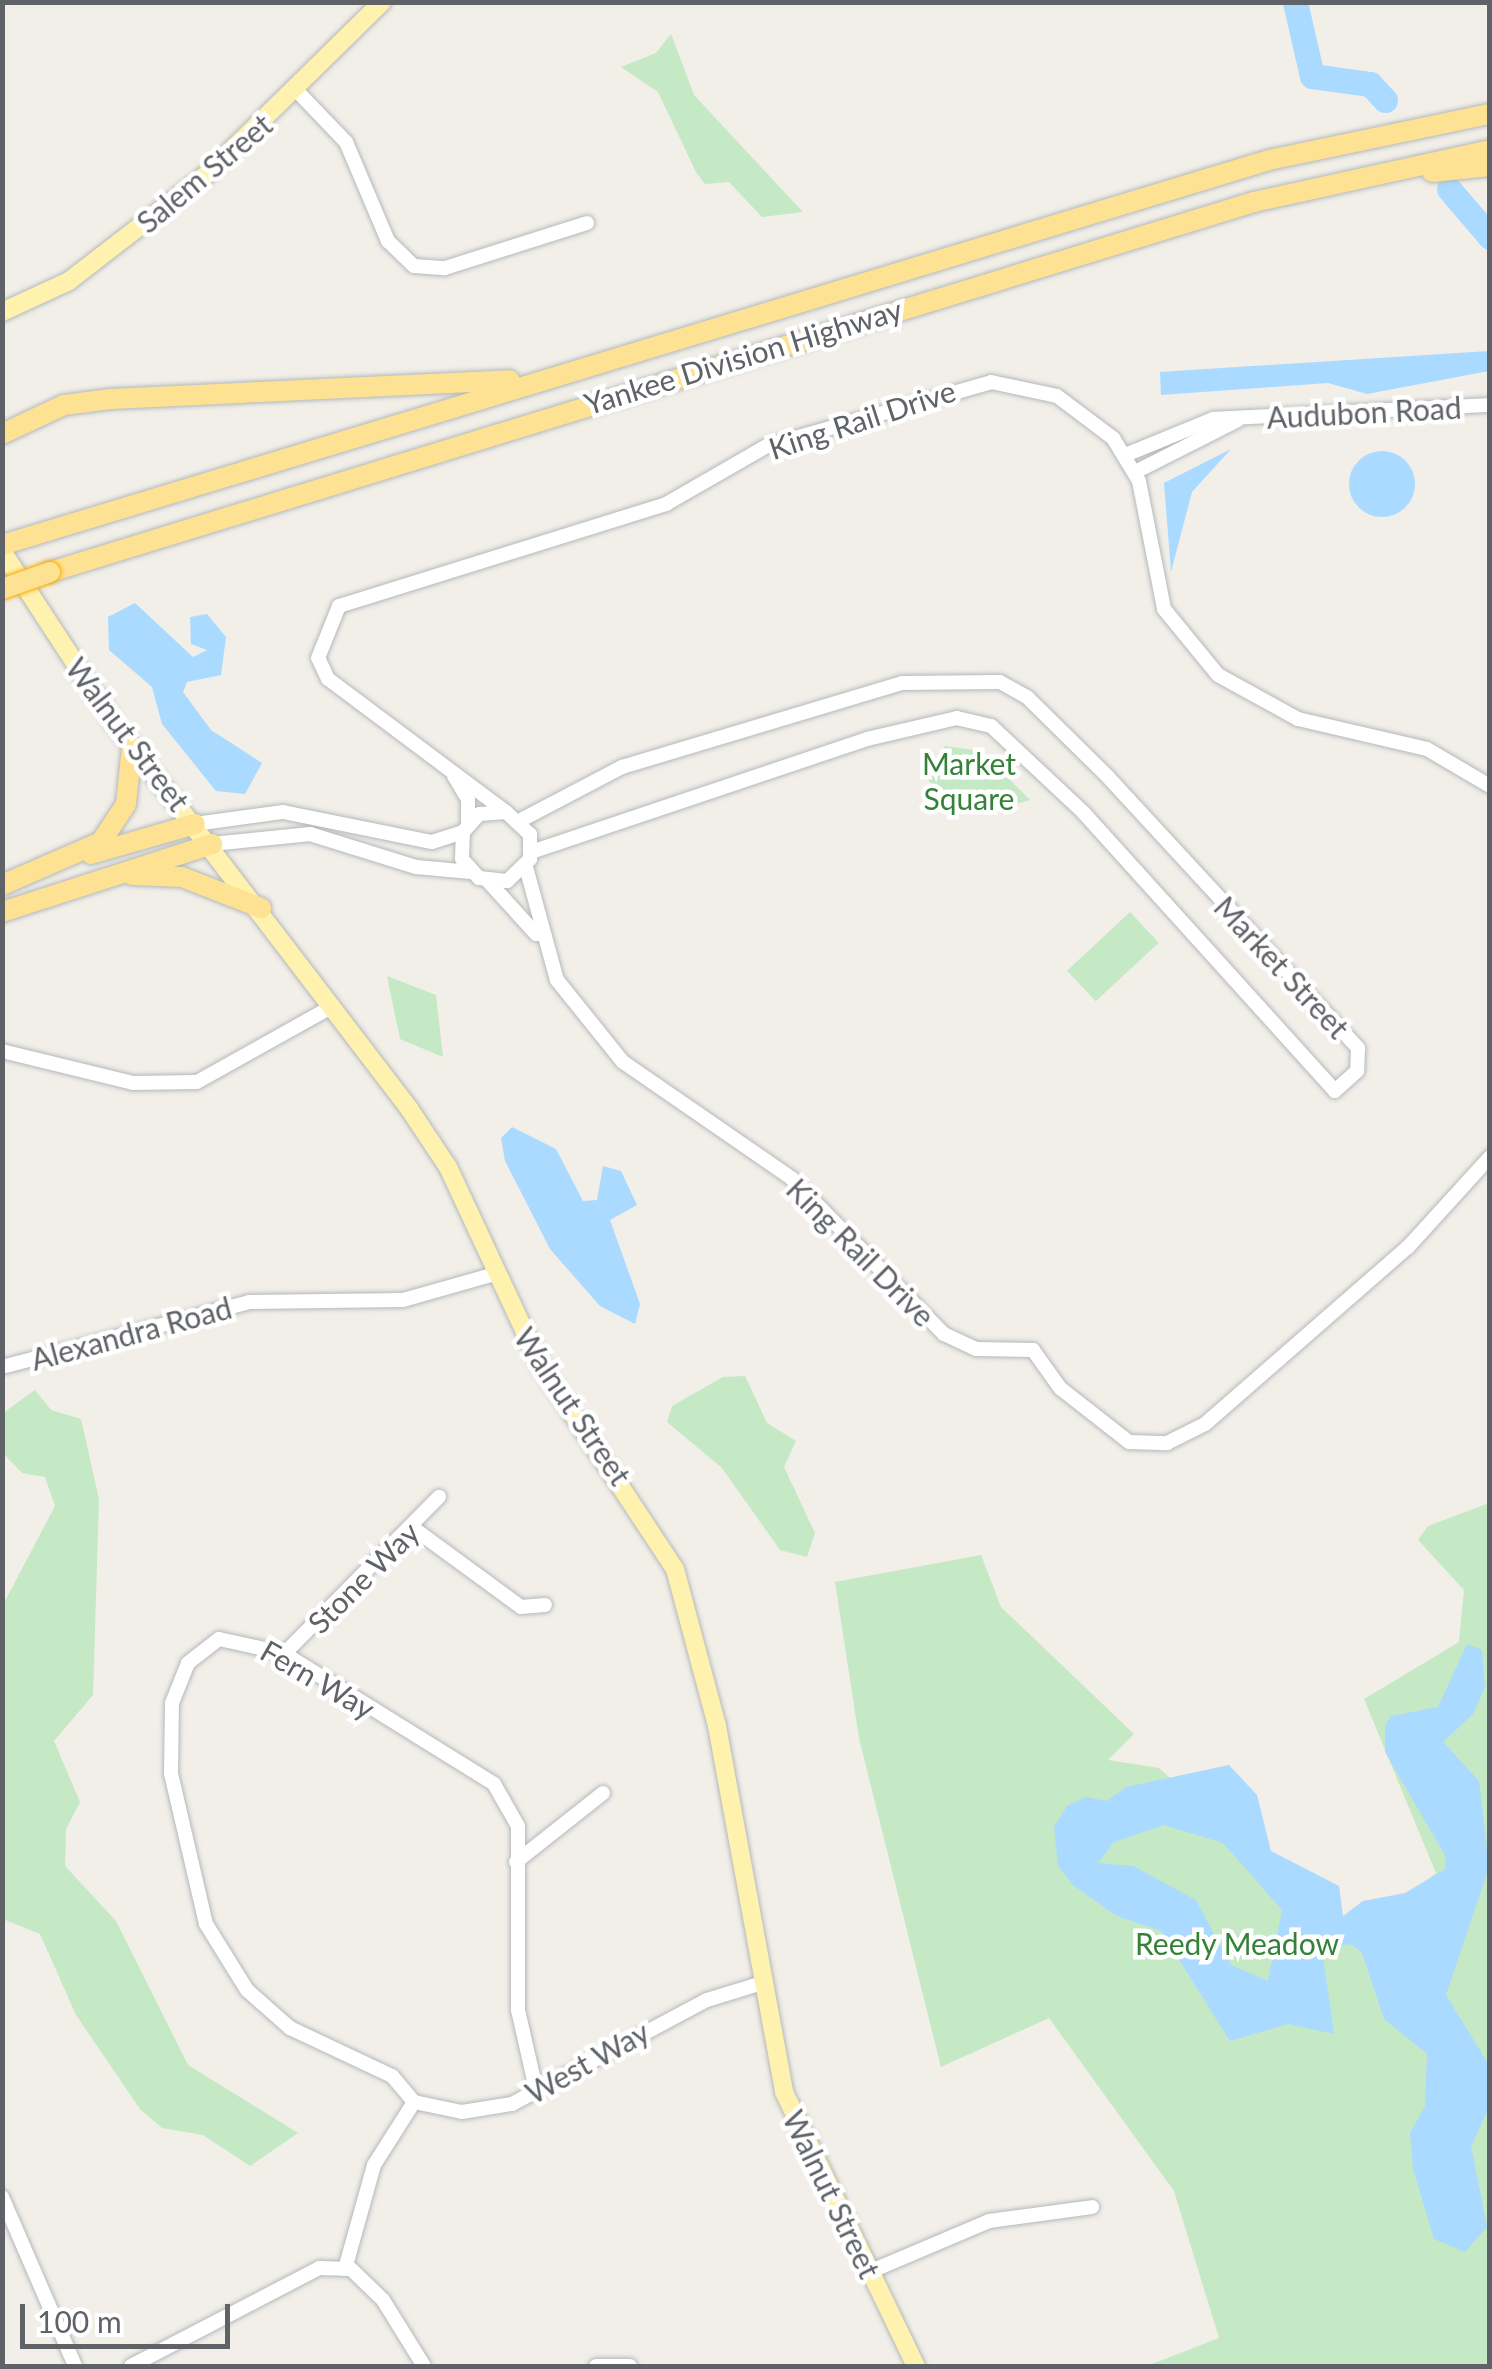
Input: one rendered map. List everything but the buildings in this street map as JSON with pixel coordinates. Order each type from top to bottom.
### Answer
[{"type":"highway","name":"Yankee Division Highway","points":[[2,548],[30,536],[1269,160],[1490,114]]},
{"type":"highway","name":"Yankee Division Highway","points":[[2,588],[1326,183],[1490,150]]},
{"type":"highway","points":[[1326,183],[1490,166]]},
{"type":"highway","points":[[2,434],[64,405],[110,399],[556,375]]},
{"type":"highway","points":[[2,604],[41,576]]},
{"type":"highway","points":[[68,862],[115,824],[132,748]]},
{"type":"highway","points":[[2,885],[195,824]]},
{"type":"highway","points":[[2,912],[212,844]]},
{"type":"highway","points":[[114,876],[182,877],[262,908]]},
{"type":"main road","name":"Salem Street","points":[[2,312],[100,258],[298,92],[382,2]]},
{"type":"main road","name":"Walnut Street","points":[[2,548],[132,748],[262,908],[448,1167],[540,1366],[676,1569],[717,1726],[759,1984],[804,2147],[916,2366]]},
{"type":"street","points":[[298,92],[346,142],[388,241],[414,266],[445,268],[587,223]]},
{"type":"street","name":"King Rail Drive","points":[[506,812],[328,679],[318,658],[339,606],[666,504],[767,446],[954,388],[1004,382],[1057,396],[1125,455],[1135,472],[1164,609],[1218,675],[1298,718],[1426,749],[1490,786]]},
{"type":"street","name":"Audubon Road","points":[[1125,455],[1200,422],[1490,406]]},
{"type":"street","name":"Audubon Road","points":[[1135,472],[1239,420]]},
{"type":"street","name":"Market Street","points":[[488,881],[529,859],[867,739],[956,718],[991,726],[1083,812],[1335,1091],[1357,1071],[1358,1048],[1108,777],[1028,697],[1000,682],[902,683],[622,767],[521,820]]},
{"type":"street","name":"King Rail Drive","points":[[440,760],[464,789],[466,828]]},
{"type":"street","points":[[195,824],[284,812],[337,817],[402,840],[466,828],[506,812],[521,820],[529,859]]},
{"type":"street","points":[[466,828],[471,872]]},
{"type":"street","points":[[212,844],[310,834],[416,868],[471,872],[488,881]]},
{"type":"street","name":"King Rail Drive","points":[[529,859],[540,939],[557,980],[633,1071],[791,1178],[944,1334],[976,1349],[1033,1350],[1060,1388],[1129,1442],[1167,1443],[1205,1424],[1408,1247],[1490,1158]]},
{"type":"street","name":"King Rail Drive","points":[[488,881],[540,939]]},
{"type":"street","points":[[2,1051],[132,1083],[197,1082],[333,1006]]},
{"type":"street","name":"Alexandra Road","points":[[2,1367],[249,1302],[403,1300],[496,1274]]},
{"type":"street","name":"Stone Way","points":[[284,1654],[413,1528],[439,1497]]},
{"type":"street","points":[[413,1528],[521,1607],[546,1605]]},
{"type":"street","name":"Fern Way","points":[[414,2102],[392,2076],[290,2028],[247,1990],[206,1924],[184,1848],[172,1720],[188,1664],[220,1639],[284,1654],[494,1784],[518,1826],[518,2010],[536,2089]]},
{"type":"street","points":[[516,1862],[602,1793]]},
{"type":"street","name":"West Way","points":[[414,2102],[462,2112],[536,2089],[706,2000],[759,1984]]},
{"type":"street","points":[[345,2269],[374,2165],[414,2102]]},
{"type":"street","points":[[2,2198],[75,2366]]},
{"type":"street","points":[[869,2272],[988,2221],[1092,2207]]},
{"type":"street","points":[[132,2366],[319,2268],[345,2269],[384,2300],[424,2366]]},
{"type":"street","points":[[596,2366],[630,2366]]},
{"type":"green space","points":[[671,34],[694,95],[803,212],[762,217],[729,182],[705,184],[696,172],[658,92],[621,67],[656,53]]},
{"type":"green space","name":"Market Square","points":[[945,746],[981,751],[1030,800],[985,812],[950,808],[925,776]]},
{"type":"green space","points":[[1130,912],[1159,943],[1096,1001],[1067,971]]},
{"type":"green space","points":[[387,976],[436,995],[443,1057],[400,1039]]},
{"type":"green space","points":[[745,1376],[767,1423],[796,1441],[784,1467],[815,1533],[807,1557],[780,1550],[722,1468],[667,1422],[672,1406],[723,1377]]},
{"type":"green space","points":[[35,1390],[51,1410],[81,1419],[99,1499],[93,1695],[54,1741],[80,1802],[66,1829],[65,1866],[116,1921],[188,2065],[298,2133],[250,2166],[203,2135],[162,2128],[140,2109],[76,2015],[40,1934],[3,1919],[3,1605],[55,1506],[45,1477],[22,1473],[3,1453],[3,1413]]},
{"type":"green space","points":[[1489,1503],[1489,2366],[1147,2366],[1219,2338],[1174,2191],[1049,2018],[941,2067],[859,1738],[835,1582],[981,1555],[1001,1607],[1134,1734],[1108,1760],[1159,1768],[1322,1915],[1372,1925],[1436,1873],[1364,1699],[1459,1642],[1464,1590],[1418,1540],[1428,1526]]},
{"type":"water","points":[[1489,351],[1489,371],[1367,394],[1328,383],[1161,395],[1160,372]]},
{"type":"water","points":[[1231,449],[1192,492],[1171,572],[1164,483]]},
{"type":"water","points":[[1382,451],[1405,461],[1415,484],[1405,507],[1382,517],[1359,507],[1349,484],[1359,461]]},
{"type":"water","points":[[135,603],[193,657],[207,650],[191,644],[190,617],[207,614],[226,637],[221,675],[187,682],[183,692],[211,730],[262,763],[245,794],[216,791],[162,724],[152,687],[109,650],[108,617]]},
{"type":"water","points":[[512,1127],[556,1149],[583,1201],[597,1200],[603,1166],[621,1171],[637,1205],[610,1220],[640,1304],[635,1324],[600,1306],[550,1249],[505,1161],[501,1138]]},
{"type":"water","name":"Reedy Meadow","points":[[1467,1644],[1482,1650],[1485,1687],[1473,1714],[1443,1742],[1479,1781],[1489,1867],[1446,1995],[1489,2065],[1490,2106],[1471,2146],[1487,2227],[1465,2252],[1434,2239],[1413,2169],[1410,2133],[1425,2106],[1427,2054],[1384,2019],[1362,1953],[1351,1944],[1322,1949],[1334,2034],[1288,2024],[1230,2041],[1161,1931],[1115,1915],[1073,1885],[1058,1866],[1054,1827],[1067,1806],[1086,1797],[1107,1801],[1126,1787],[1229,1765],[1257,1795],[1271,1851],[1339,1886],[1343,1916],[1363,1901],[1405,1893],[1445,1869],[1446,1857],[1385,1752],[1385,1726],[1391,1716],[1438,1707]],"holes":[[[1164,1825],[1223,1843],[1282,1910],[1268,1981],[1231,1965],[1196,1900],[1133,1866],[1098,1863],[1114,1842]]]},
{"type":"waterway","points":[[1295,2],[1312,76],[1370,84],[1385,100]]},
{"type":"waterway","points":[[1449,189],[1490,237]]}]
